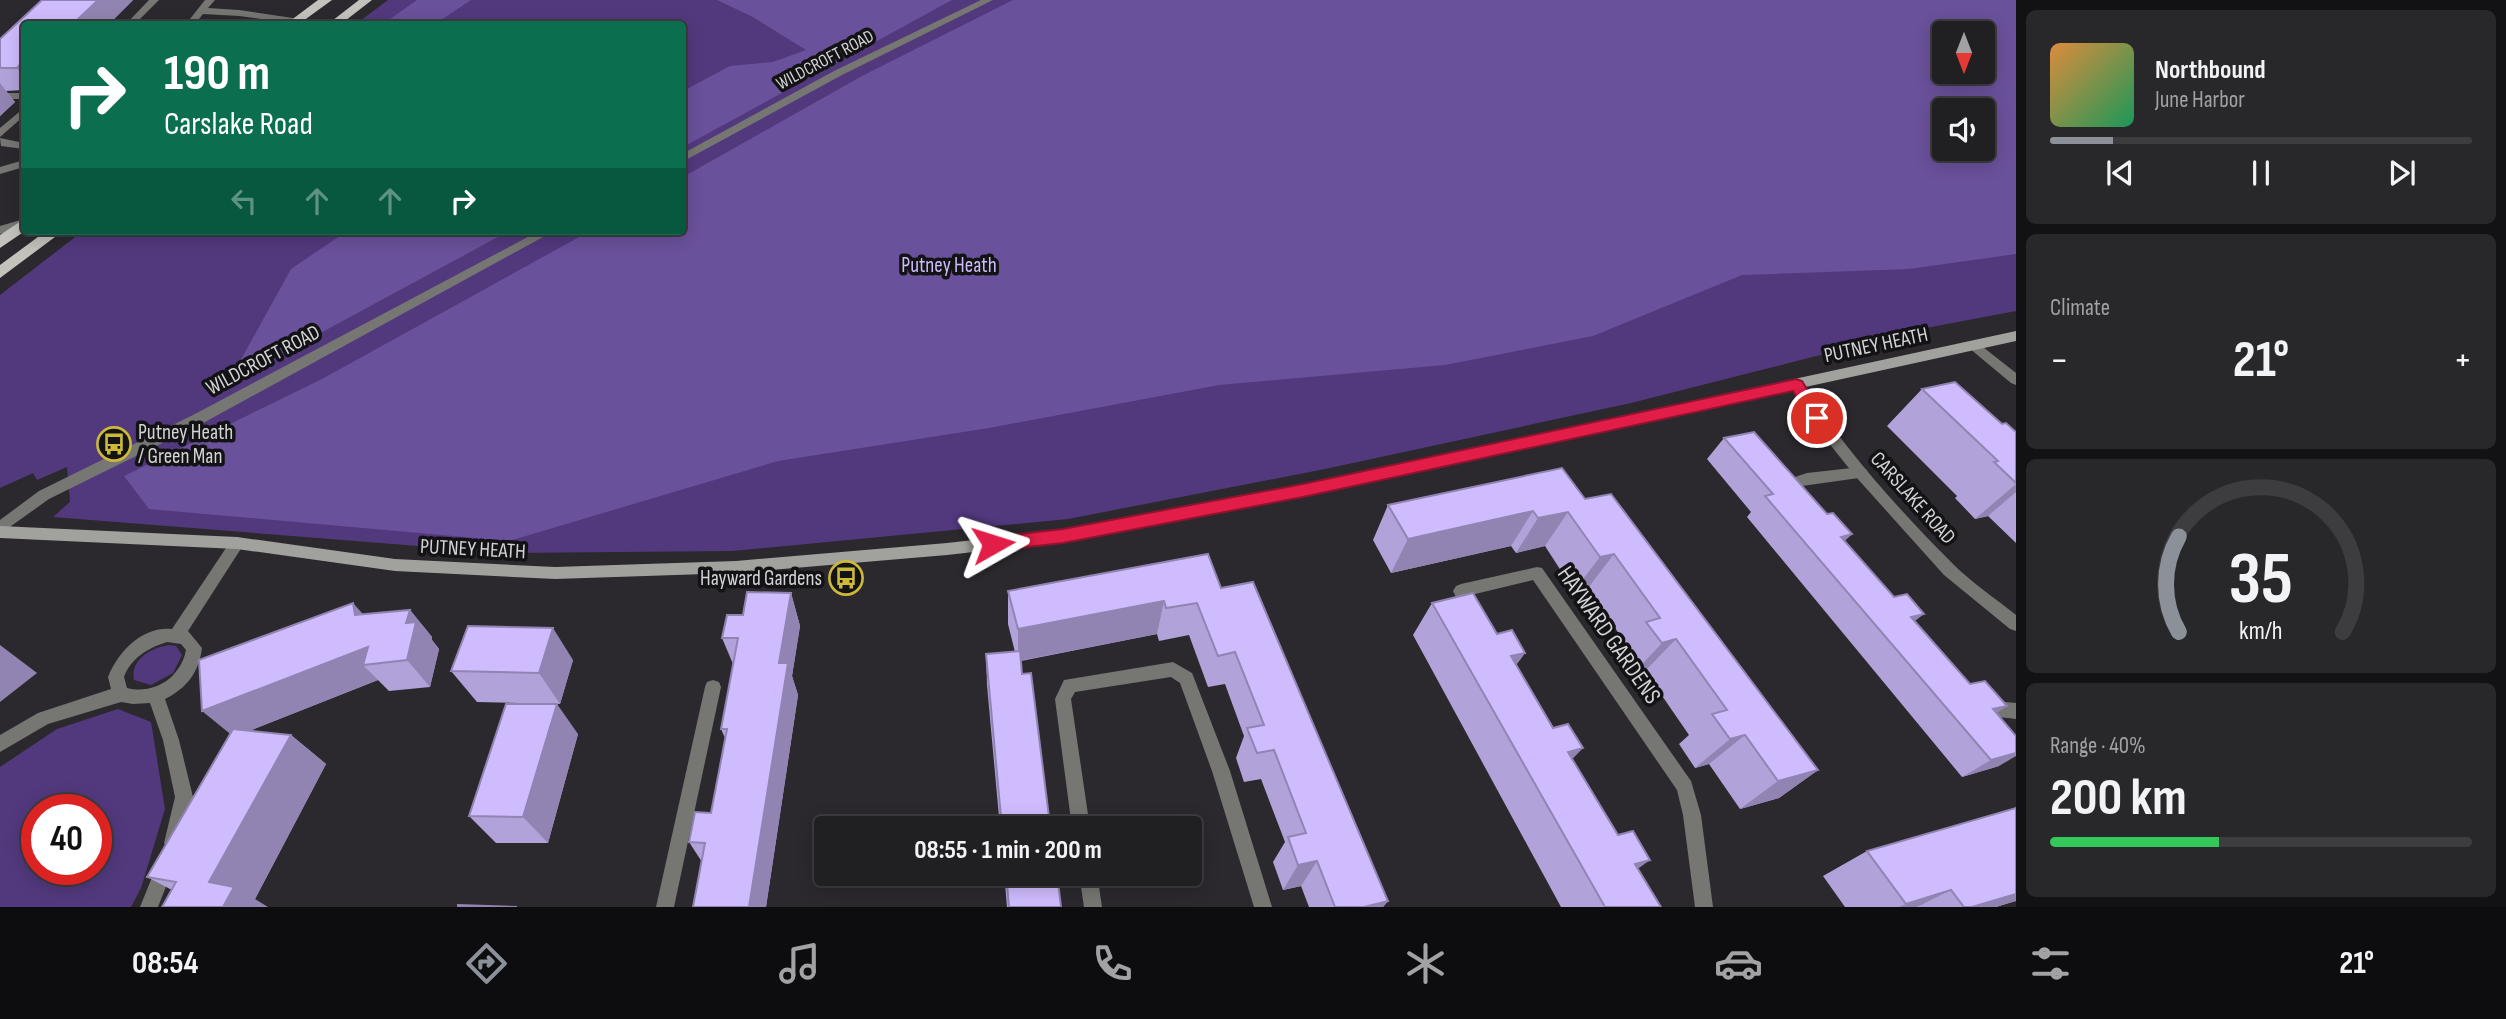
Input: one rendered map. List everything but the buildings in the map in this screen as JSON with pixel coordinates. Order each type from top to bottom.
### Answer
[{"type":"main road","points":[[297,21],[326,0]]},
{"type":"main road","points":[[338,21],[366,0]]},
{"type":"main road","points":[[0,243],[21,226]]},
{"type":"main road","points":[[0,273],[51,235]]},
{"type":"street","points":[[133,21],[154,0]]},
{"type":"street","points":[[193,21],[209,0]]},
{"type":"street","name":"WILDCROFT ROAD","points":[[686,157],[838,74],[988,0]]},
{"type":"street","points":[[202,11],[239,12],[284,21]]},
{"type":"street","points":[[0,96],[21,96]]},
{"type":"street","points":[[0,134],[21,114]]},
{"type":"street","points":[[0,141],[21,146]]},
{"type":"street","points":[[0,171],[21,164]]},
{"type":"street","points":[[0,230],[21,224]]},
{"type":"street","name":"WILDCROFT ROAD","points":[[0,530],[44,495],[200,418],[541,235]]},
{"type":"street","name":"PUTNEY HEATH","points":[[0,530],[237,542],[396,565],[555,573],[736,567],[947,549],[1063,536],[1290,494],[2016,336]]},
{"type":"street","points":[[1974,345],[2016,380]]},
{"type":"street","name":"CARSLAKE ROAD","points":[[1796,385],[1817,418],[1861,473],[1949,570],[2016,624]]},
{"type":"street","points":[[1806,510],[1797,500],[1794,483],[1861,473]]},
{"type":"street","points":[[177,635],[237,542]]},
{"type":"street","name":"HAYWARD GARDENS","points":[[1479,624],[1461,591],[1538,573],[1685,787],[1692,815],[1704,907]]},
{"type":"street","points":[[0,744],[44,718],[121,694],[130,697],[156,696],[178,682],[194,656],[191,642],[177,635],[166,635],[144,643],[125,659],[116,677],[121,694]]},
{"type":"street","points":[[194,656],[214,660]]},
{"type":"street","points":[[1079,816],[1063,699],[1070,685],[1173,668],[1186,678],[1221,771],[1264,907]]},
{"type":"street","points":[[665,907],[713,687]]},
{"type":"street","points":[[1968,695],[1993,709],[2016,711]]},
{"type":"street","points":[[149,907],[172,850],[184,797],[171,740],[156,696]]},
{"type":"street","points":[[1090,886],[1093,907]]},
{"type":"green space","name":"Putney Heath","points":[[388,0],[2016,0],[2016,311],[1931,327],[1631,403],[1325,469],[1068,519],[732,551],[507,553],[53,517],[70,502],[67,467],[37,480],[33,473],[0,488],[0,295],[78,235],[686,235],[686,21],[360,21]]},
{"type":"green space","points":[[417,0],[471,0],[440,21],[387,21]]},
{"type":"green space","points":[[717,0],[952,0],[686,145],[686,89],[730,66],[773,62],[806,50],[751,16]]},
{"type":"green space","name":"Putney Heath","points":[[1013,0],[2016,0],[2016,254],[1909,269],[1742,275],[1593,336],[1445,365],[1219,385],[989,428],[778,461],[509,541],[149,509],[124,476],[322,379],[583,235],[686,235],[686,175],[862,76]]},
{"type":"green space","points":[[341,235],[502,235],[228,383],[291,269]]},
{"type":"green space","points":[[169,645],[176,646],[182,655],[173,673],[151,685],[134,680],[135,666],[143,656]]},
{"type":"green space","points":[[118,709],[151,722],[165,809],[141,888],[131,907],[0,907],[0,767],[57,729]]},
{"type":"place","name":"Putney Heath / Green Man","points":[[114,444]]},
{"type":"place","name":"Hayward Gardens","points":[[846,578]]},
{"type":"route","points":[[993,544],[1063,536],[1303,491],[1796,385],[1817,418]]}]
